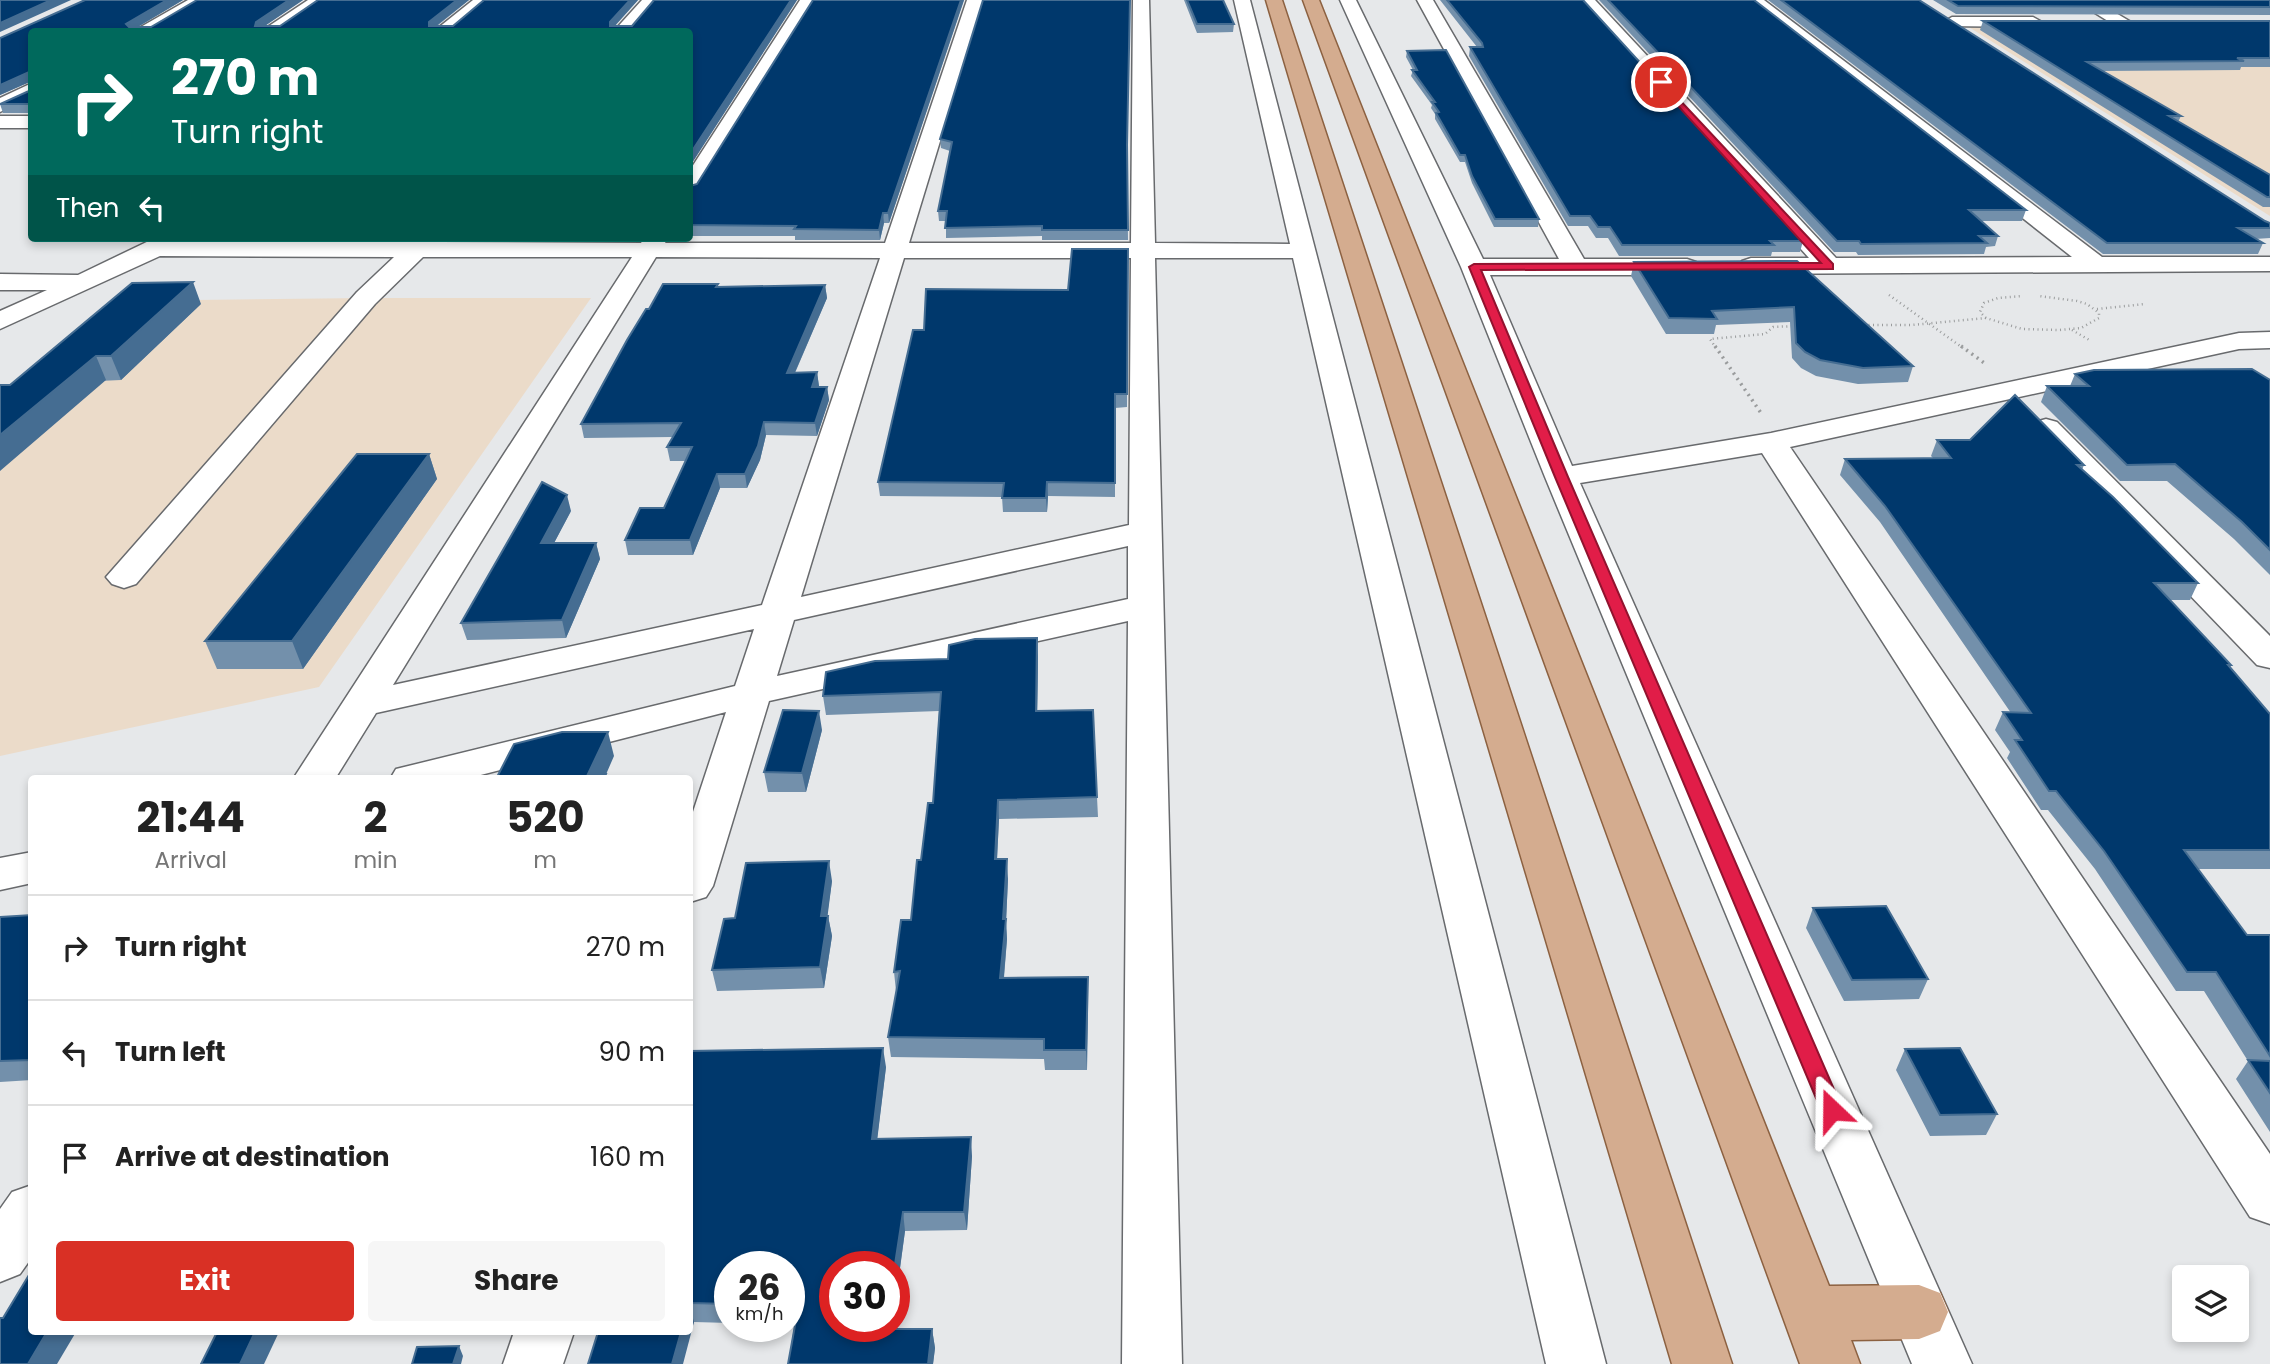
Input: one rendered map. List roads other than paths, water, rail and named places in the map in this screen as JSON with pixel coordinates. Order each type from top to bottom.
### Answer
[{"type":"main road","points":[[1274,0],[1702,1364]]},
{"type":"main road","points":[[1311,0],[1821,1338],[1919,1312]]},
{"type":"street","points":[[148,28],[200,0]]},
{"type":"street","points":[[274,28],[319,0]]},
{"type":"street","points":[[446,28],[483,0]]},
{"type":"street","points":[[625,28],[651,0]]},
{"type":"street","points":[[693,181],[808,0]]},
{"type":"street","points":[[693,877],[975,0]]},
{"type":"street","points":[[1141,0],[1152,1364]]},
{"type":"street","points":[[1242,0],[1576,1364]]},
{"type":"street","points":[[1348,0],[1474,267],[1561,477],[1942,1364]]},
{"type":"street","points":[[1425,0],[1576,267]]},
{"type":"street","points":[[1586,0],[1830,266]]},
{"type":"street","points":[[1754,0],[2097,265]]},
{"type":"street","points":[[2082,0],[2129,22],[2083,22]]},
{"type":"street","points":[[1987,44],[1946,18],[2057,22]]},
{"type":"street","points":[[0,106],[28,91]]},
{"type":"street","points":[[0,122],[28,122]]},
{"type":"street","points":[[0,321],[88,282],[163,244],[652,244],[895,250],[1302,251]]},
{"type":"street","points":[[124,578],[366,298],[422,244]]},
{"type":"street","points":[[317,775],[652,244]]},
{"type":"street","points":[[1474,267],[2270,264]]},
{"type":"street","points":[[0,282],[88,282]]},
{"type":"street","points":[[1561,477],[1999,378],[2239,341],[2270,340]]},
{"type":"street","points":[[2239,341],[2270,364]]},
{"type":"street","points":[[1999,378],[2270,657]]},
{"type":"street","points":[[1768,431],[2270,1200]]},
{"type":"street","points":[[361,704],[1145,532]]},
{"type":"street","points":[[427,775],[753,693],[1146,606]]},
{"type":"street","points":[[0,874],[28,868]]},
{"type":"street","points":[[0,1256],[28,1215]]},
{"type":"street","points":[[533,1364],[543,1335]]}]
